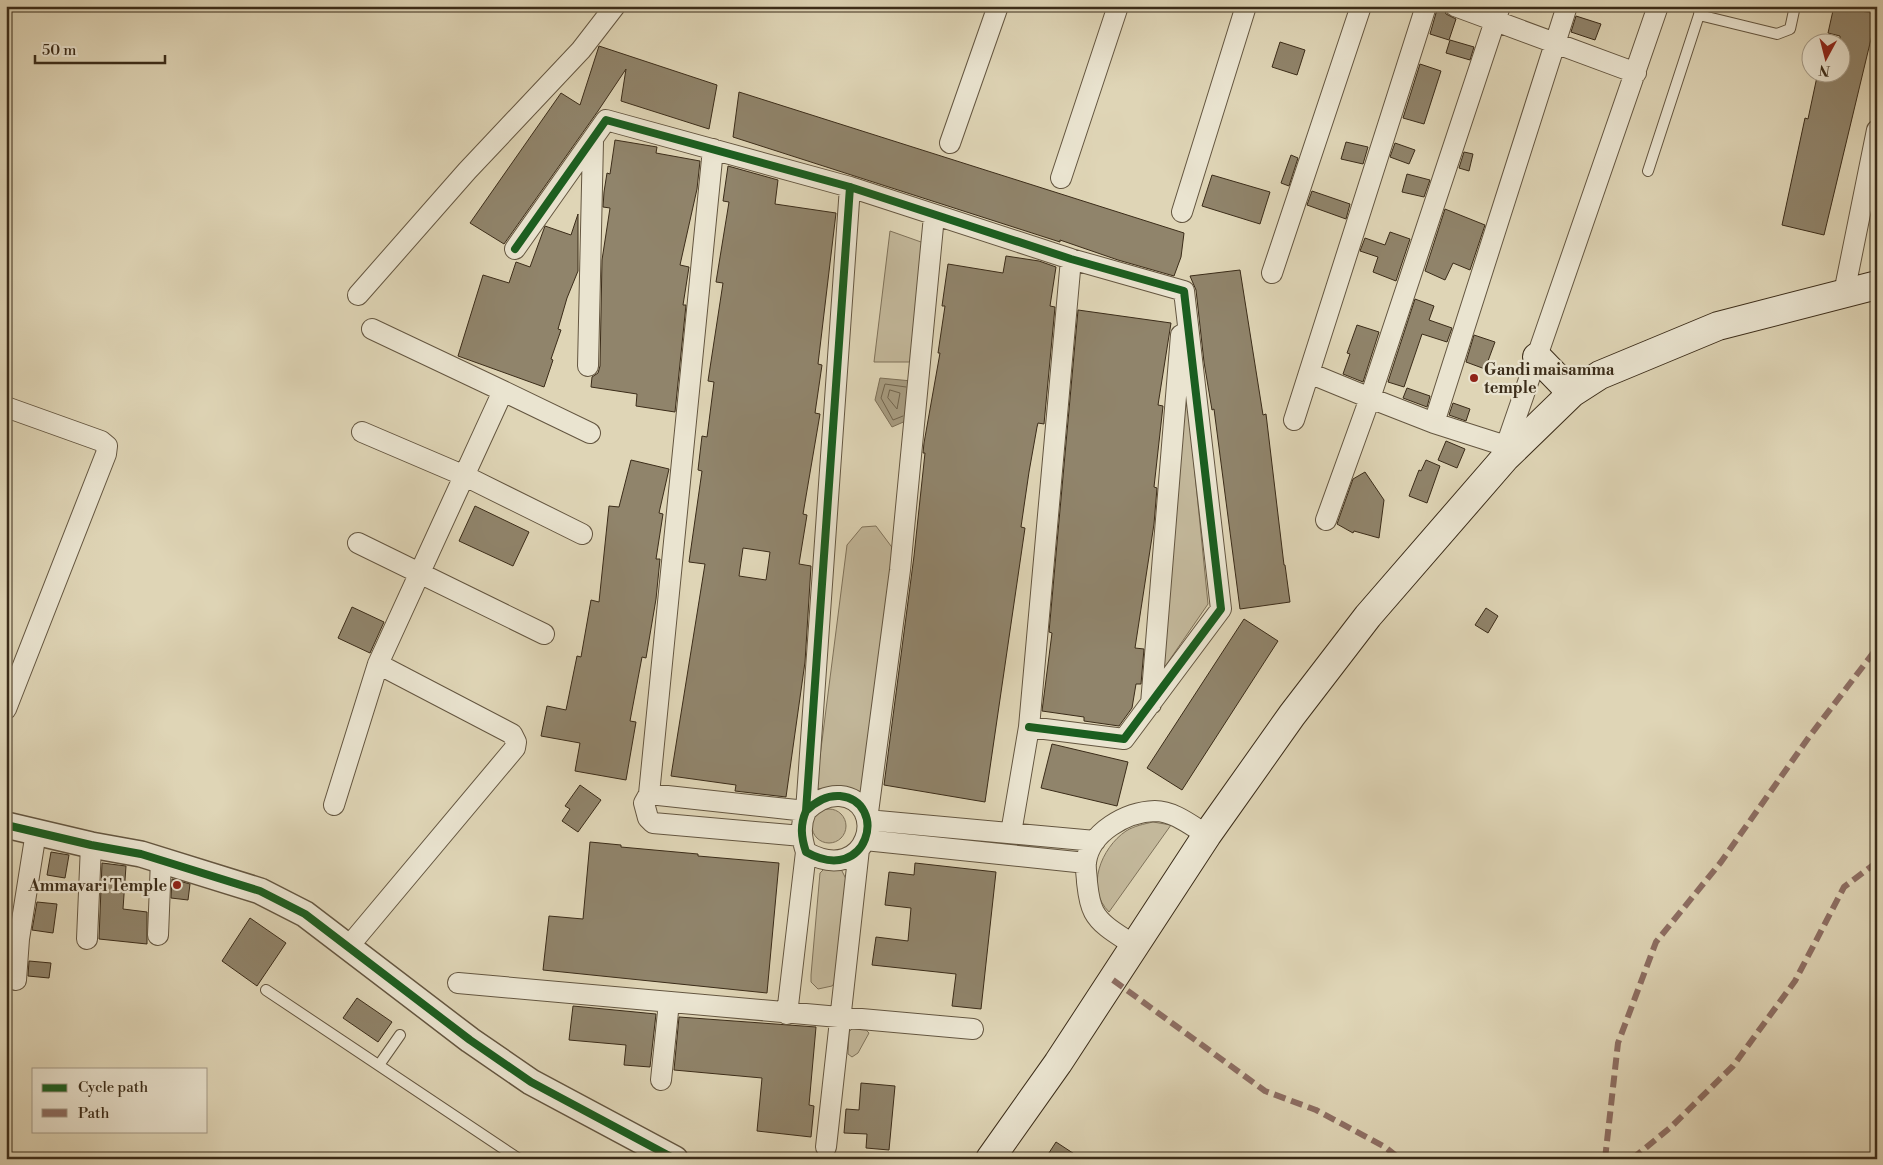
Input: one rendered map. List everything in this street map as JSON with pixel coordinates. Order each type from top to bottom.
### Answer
[{"type":"main road","points":[[997,1156],[1207,835],[1292,715],[1368,616],[1506,452],[1572,393],[1600,375],[1718,326],[1877,285]]},
{"type":"main road","points":[[1537,357],[1572,393]]},
{"type":"street","points":[[358,295],[467,171],[581,50],[615,6]]},
{"type":"street","points":[[950,144],[998,6]]},
{"type":"street","points":[[1061,178],[1118,6]]},
{"type":"street","points":[[1182,212],[1246,6]]},
{"type":"street","points":[[1272,273],[1361,6]]},
{"type":"street","points":[[1294,420],[1426,6]]},
{"type":"street","points":[[1455,6],[1498,14],[1554,43],[1636,73]]},
{"type":"street","points":[[1434,423],[1554,43],[1568,6]]},
{"type":"street","points":[[1309,373],[1506,452],[1658,6]]},
{"type":"street","points":[[1326,520],[1370,398],[1498,14]]},
{"type":"street","points":[[515,249],[606,120],[850,188],[1071,259],[1184,291]]},
{"type":"street","points":[[1844,293],[1877,130]]},
{"type":"street","points":[[588,366],[593,141]]},
{"type":"street","points":[[713,149],[649,794],[644,803],[648,818],[654,823],[804,844],[822,858],[843,860],[852,857],[862,845]]},
{"type":"street","points":[[787,1014],[804,844],[802,822],[806,811],[850,188]]},
{"type":"street","points":[[826,1147],[862,845],[867,820],[900,570],[934,216]]},
{"type":"street","points":[[1011,833],[1029,727],[1071,259]]},
{"type":"street","points":[[1029,727],[1124,739],[1221,609],[1184,291]]},
{"type":"street","points":[[1151,704],[1184,291]]},
{"type":"street","points":[[372,329],[590,433]]},
{"type":"street","points":[[334,805],[378,664],[503,391]]},
{"type":"street","points":[[6,406],[101,441],[107,446],[106,454],[6,709]]},
{"type":"street","points":[[362,432],[464,476],[582,534]]},
{"type":"street","points":[[358,543],[544,634]]},
{"type":"street","points":[[349,946],[515,748],[516,742],[512,734],[378,664]]},
{"type":"street","points":[[649,794],[806,811]]},
{"type":"street","points":[[806,811],[814,803],[824,799],[835,796],[846,797],[856,802],[864,810],[867,820]]},
{"type":"street","points":[[1135,946],[1108,928],[1094,912],[1088,893],[1086,863],[1094,841],[1101,832],[1133,815],[1156,811],[1175,816],[1207,835]]},
{"type":"street","points":[[867,820],[1094,841]]},
{"type":"street","points":[[6,825],[91,846],[161,860],[260,891],[305,914],[470,1040],[531,1082],[675,1159]]},
{"type":"street","points":[[16,980],[19,939],[36,832]]},
{"type":"street","points":[[862,845],[1086,863]]},
{"type":"street","points":[[87,939],[91,846]]},
{"type":"street","points":[[158,934],[161,860]]},
{"type":"street","points":[[458,983],[842,1019],[973,1029]]},
{"type":"street","points":[[662,1080],[668,1002]]},
{"type":"lane","points":[[1648,170],[1700,11],[1777,34],[1790,29],[1795,6]]},
{"type":"lane","points":[[266,990],[519,1159]]},
{"type":"lane","points":[[378,1065],[400,1035]]},
{"type":"shaded area","points":[[890,231],[938,248],[920,362],[874,362]]},
{"type":"shaded area","points":[[1186,384],[1208,604],[1164,668],[1157,667]]},
{"type":"shaded area","points":[[876,526],[897,554],[864,795],[816,788],[847,545],[862,527]]},
{"type":"shaded area","points":[[829,809],[841,814],[846,826],[841,838],[829,843],[817,838],[812,826],[817,814]]},
{"type":"shaded area","points":[[1153,822],[1171,825],[1109,912],[1098,892],[1097,880],[1103,858],[1109,847],[1126,831],[1136,826]]},
{"type":"shaded area","points":[[840,867],[846,879],[836,981],[832,986],[818,989],[811,982],[811,975],[820,873],[824,869]]},
{"type":"shaded area","points":[[852,1029],[866,1030],[869,1033],[858,1053],[852,1057],[848,1054],[849,1032]]},
{"type":"water","points":[[880,378],[912,381],[908,420],[892,427],[875,400]]},
{"type":"building","points":[[1438,6],[1443,6],[1446,14],[1456,19],[1449,40],[1430,34]]},
{"type":"building","points":[[1834,6],[1877,14],[1824,235],[1782,225],[1805,118],[1808,119],[1816,82],[1850,82],[1850,32],[1828,32]]},
{"type":"building","points":[[1576,16],[1601,24],[1595,40],[1571,32]]},
{"type":"building","points":[[1450,40],[1474,47],[1470,60],[1446,53]]},
{"type":"building","points":[[1280,42],[1305,50],[1297,75],[1272,67]]},
{"type":"building","points":[[599,46],[717,85],[709,129],[621,101],[626,69],[504,244],[470,223],[561,93],[580,105]]},
{"type":"building","points":[[1420,64],[1441,71],[1424,124],[1403,118]]},
{"type":"building","points":[[739,92],[1184,233],[1181,257],[1174,276],[1118,260],[1060,240],[1060,242],[733,137]]},
{"type":"building","points":[[615,140],[657,147],[656,153],[700,161],[697,189],[680,265],[689,267],[683,305],[686,305],[675,412],[636,406],[637,394],[591,387],[592,377],[598,373],[600,366],[602,260],[610,208],[603,207],[607,173],[610,174]]},
{"type":"building","points":[[1346,142],[1368,147],[1363,164],[1341,159]]},
{"type":"building","points":[[1395,143],[1415,150],[1409,164],[1390,157]]},
{"type":"building","points":[[1464,152],[1473,154],[1469,171],[1459,168]]},
{"type":"building","points":[[1291,155],[1298,158],[1289,186],[1281,183]]},
{"type":"building","points":[[728,166],[778,180],[775,204],[836,213],[818,364],[822,365],[815,413],[820,414],[803,514],[807,515],[799,564],[811,566],[805,662],[786,797],[735,791],[736,785],[671,776],[705,564],[689,562],[702,471],[698,470],[702,436],[707,437],[714,382],[708,381],[723,283],[716,282],[729,202],[723,201]],"holes":[[[743,548],[770,552],[766,580],[739,576]]]},
{"type":"building","points":[[1407,174],[1430,180],[1424,197],[1402,192]]},
{"type":"building","points":[[1212,175],[1270,192],[1260,224],[1202,206]]},
{"type":"building","points":[[1312,191],[1350,204],[1346,219],[1307,205]]},
{"type":"building","points":[[1445,209],[1485,225],[1470,270],[1453,263],[1445,280],[1425,271]]},
{"type":"building","points":[[578,214],[578,271],[567,298],[558,329],[561,330],[544,387],[458,356],[483,275],[509,283],[516,262],[530,267],[545,226],[571,235]]},
{"type":"building","points":[[1390,232],[1410,239],[1396,281],[1373,272],[1378,257],[1360,251],[1365,238],[1385,245]]},
{"type":"building","points":[[1006,256],[1039,261],[1056,267],[1050,306],[1055,307],[1044,424],[1038,423],[1029,472],[1021,527],[1025,528],[985,802],[884,785],[914,556],[925,453],[923,453],[924,443],[940,353],[938,353],[945,306],[942,306],[948,264],[1003,273]]},
{"type":"building","points":[[1240,270],[1263,415],[1266,414],[1290,602],[1240,609],[1214,409],[1212,410],[1204,362],[1196,290],[1190,276]]},
{"type":"building","points":[[1415,299],[1434,306],[1429,320],[1452,328],[1447,342],[1422,334],[1404,387],[1388,382]]},
{"type":"building","points":[[1078,310],[1171,323],[1158,405],[1163,406],[1154,487],[1157,488],[1154,524],[1135,648],[1144,649],[1141,684],[1136,684],[1132,708],[1119,726],[1084,721],[1084,717],[1042,711],[1052,633],[1049,632]]},
{"type":"building","points":[[1357,325],[1379,332],[1363,382],[1343,374],[1350,354],[1347,353]]},
{"type":"building","points":[[1474,335],[1495,342],[1485,369],[1466,362]]},
{"type":"building","points":[[1407,388],[1430,396],[1427,407],[1403,398]]},
{"type":"building","points":[[1453,403],[1470,409],[1466,421],[1449,415]]},
{"type":"building","points":[[1446,441],[1465,449],[1457,468],[1438,460]]},
{"type":"building","points":[[631,460],[669,469],[659,513],[663,514],[656,559],[660,559],[656,599],[646,658],[642,657],[630,721],[636,722],[626,780],[575,771],[580,743],[541,736],[547,706],[566,710],[577,656],[581,657],[591,600],[599,602],[609,506],[619,507]]},
{"type":"building","points":[[1426,460],[1440,466],[1427,503],[1409,496],[1419,470],[1421,471]]},
{"type":"building","points":[[1365,472],[1384,500],[1379,538],[1354,531],[1353,533],[1337,524],[1353,479]]},
{"type":"building","points":[[475,506],[529,532],[513,566],[459,541]]},
{"type":"building","points":[[352,607],[384,622],[370,653],[338,638]]},
{"type":"building","points":[[1486,608],[1498,616],[1488,633],[1475,625]]},
{"type":"building","points":[[1244,619],[1278,641],[1182,790],[1147,768]]},
{"type":"building","points":[[1052,744],[1128,762],[1117,806],[1041,788]]},
{"type":"building","points":[[580,785],[601,800],[578,832],[562,821],[570,809],[565,806]]},
{"type":"building","points":[[590,842],[621,845],[621,847],[698,854],[698,856],[779,863],[767,993],[543,970],[549,916],[583,919]]},
{"type":"building","points":[[51,852],[69,855],[65,878],[47,875]]},
{"type":"building","points":[[102,863],[126,866],[123,909],[147,912],[147,944],[99,939]]},
{"type":"building","points":[[915,863],[996,872],[981,1009],[952,1006],[956,974],[872,965],[876,937],[908,941],[911,908],[885,905],[889,872],[914,875]]},
{"type":"building","points":[[172,879],[190,884],[188,900],[171,898]]},
{"type":"building","points":[[37,902],[57,904],[53,933],[32,930]]},
{"type":"building","points":[[250,918],[286,943],[257,986],[222,961]]},
{"type":"building","points":[[29,961],[51,963],[49,978],[28,976]]},
{"type":"building","points":[[357,998],[392,1022],[378,1042],[343,1018]]},
{"type":"building","points":[[573,1006],[656,1014],[650,1067],[624,1065],[626,1045],[569,1040]]},
{"type":"building","points":[[679,1017],[816,1027],[809,1105],[814,1106],[811,1137],[757,1131],[762,1078],[674,1070]]},
{"type":"building","points":[[861,1083],[895,1086],[889,1150],[866,1148],[867,1134],[844,1133],[846,1109],[859,1110]]},
{"type":"building","points":[[1056,1142],[1082,1159],[1045,1159]]},
{"type":"marked path","points":[[1605,1159],[1618,1043],[1656,942],[1721,862],[1809,737],[1877,648]]},
{"type":"marked path","points":[[1632,1159],[1671,1127],[1733,1066],[1795,981],[1844,887],[1877,862]]},
{"type":"marked path","points":[[1113,980],[1265,1091],[1316,1110],[1385,1147],[1400,1159]]},
{"type":"cycle path","points":[[515,249],[606,120],[850,187],[1071,259],[1184,291],[1221,609],[1124,739],[1029,727]]},
{"type":"cycle path","points":[[806,811],[817,802],[830,797],[840,796],[855,801],[864,812],[867,825],[865,839],[857,851],[845,859],[828,860],[806,852],[802,831],[806,811],[850,187]]},
{"type":"cycle path","points":[[6,825],[91,845],[141,854],[260,891],[305,914],[470,1040],[531,1082],[675,1159]]},
{"type":"place","name":"Gandi maisamma temple","points":[[1474,378]]},
{"type":"place","name":"Ammavari Temple","points":[[177,885]]}]
